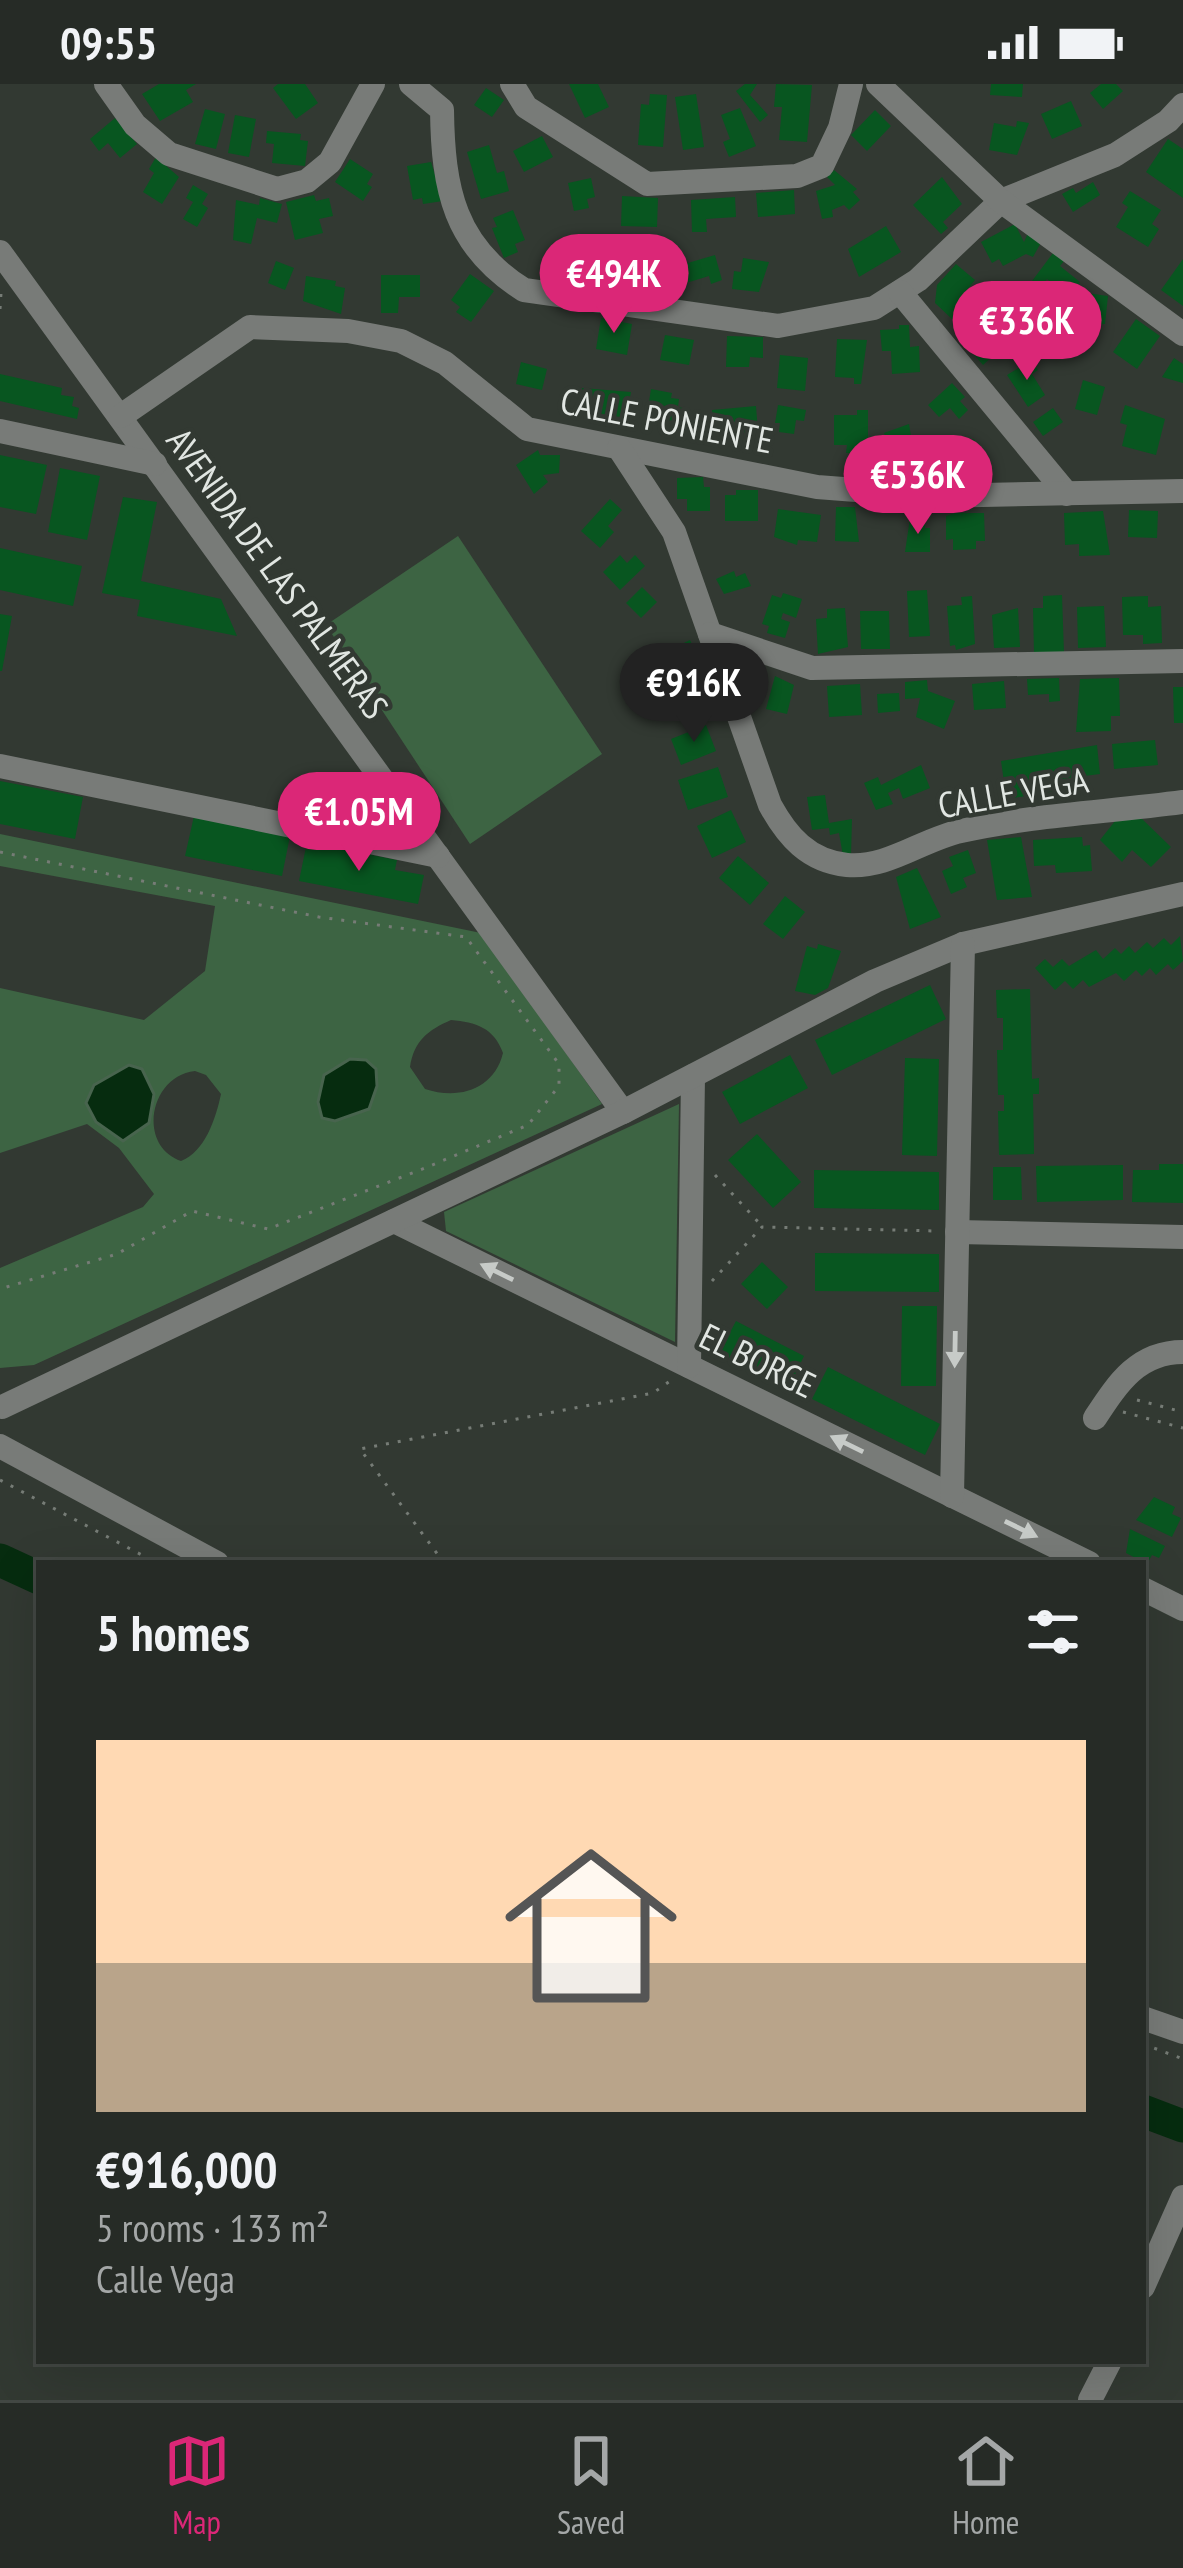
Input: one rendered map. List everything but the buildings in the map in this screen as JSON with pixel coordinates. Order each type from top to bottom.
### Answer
[{"type":"street","points":[[106,84],[136,125],[169,154],[277,189],[308,181],[330,162],[373,84]]},
{"type":"street","points":[[411,84],[442,110],[451,194],[465,235],[491,270],[524,290],[778,326],[874,308],[900,292],[1001,201],[1115,154],[1168,121],[1183,105]]},
{"type":"street","points":[[512,84],[526,107],[647,184],[797,176],[822,166],[840,128],[851,84]]},
{"type":"street","points":[[878,84],[1001,201],[1183,334]]},
{"type":"street","name":"AVENIDA DE LAS PALMERAS","points":[[0,252],[623,1112]]},
{"type":"street","points":[[900,292],[1067,494]]},
{"type":"street","name":"CALLE PONIENTE","points":[[121,416],[250,327],[348,331],[401,341],[445,363],[527,429],[817,487],[934,496],[1183,491]]},
{"type":"street","points":[[0,431],[155,464]]},
{"type":"street","name":"CALLE VEGA","points":[[619,448],[674,532],[770,805],[788,838],[816,856],[848,866],[888,859],[959,831],[1183,802]]},
{"type":"street","points":[[710,634],[812,668],[1183,661]]},
{"type":"street","points":[[0,766],[438,856]]},
{"type":"street","points":[[1,1414],[623,1112],[875,981],[963,944],[1183,894]]},
{"type":"street","points":[[952,1496],[963,944]]},
{"type":"street","points":[[689,1366],[693,1076]]},
{"type":"street","name":"EL BORGE","points":[[394,1221],[1083,1560]]},
{"type":"street","points":[[958,1232],[1183,1237]]},
{"type":"street","points":[[1105,1403],[1121,1377],[1160,1352],[1183,1352]]},
{"type":"street","points":[[0,1446],[211,1560]]},
{"type":"street","points":[[1146,1590],[1183,1609]]},
{"type":"street","points":[[1146,2019],[1183,2032]]},
{"type":"street","points":[[1146,2280],[1183,2197]]},
{"type":"street","points":[[1090,2400],[1108,2364]]},
{"type":"path","points":[[0,285],[0,309]]},
{"type":"path","points":[[0,852],[320,917],[466,937],[559,1064],[559,1086],[527,1125],[268,1229],[192,1211],[117,1254],[0,1289]]},
{"type":"path","points":[[692,1150],[762,1227],[958,1232]]},
{"type":"path","points":[[690,1305],[762,1227]]},
{"type":"path","points":[[442,1560],[360,1449],[653,1394],[689,1366]]},
{"type":"path","points":[[1105,1403],[1183,1412]]},
{"type":"path","points":[[1105,1403],[1124,1413],[1183,1427]]},
{"type":"path","points":[[0,1480],[151,1560]]},
{"type":"path","points":[[1146,2045],[1183,2059]]},
{"type":"shaded area","points":[[458,536],[602,754],[470,844],[326,625]]},
{"type":"shaded area","points":[[0,834],[481,933],[602,1104],[34,1365],[0,1368],[0,1268],[143,1207],[154,1194],[119,1148],[87,1124],[0,1153],[0,988],[144,1020],[205,971],[215,906],[0,866]],"holes":[[[451,1020],[489,1032],[503,1053],[492,1076],[473,1089],[450,1093],[425,1089],[410,1067],[415,1050],[429,1032]],[[129,1065],[149,1123],[123,1141],[96,1122],[94,1085]],[[195,1071],[206,1075],[221,1094],[203,1142],[181,1161],[167,1153],[154,1127],[159,1098],[179,1076]]]},
{"type":"shaded area","points":[[350,1059],[366,1060],[376,1069],[377,1086],[369,1109],[335,1121],[322,1118],[318,1102],[324,1075]]},
{"type":"shaded area","points":[[129,1065],[142,1069],[154,1094],[149,1123],[123,1141],[96,1122],[86,1103],[94,1085]]},
{"type":"shaded area","points":[[679,1104],[675,1342],[446,1231],[444,1212]]},
{"type":"waterway","points":[[0,1560],[36,1577]]},
{"type":"waterway","points":[[1146,2112],[1183,2126]]}]
